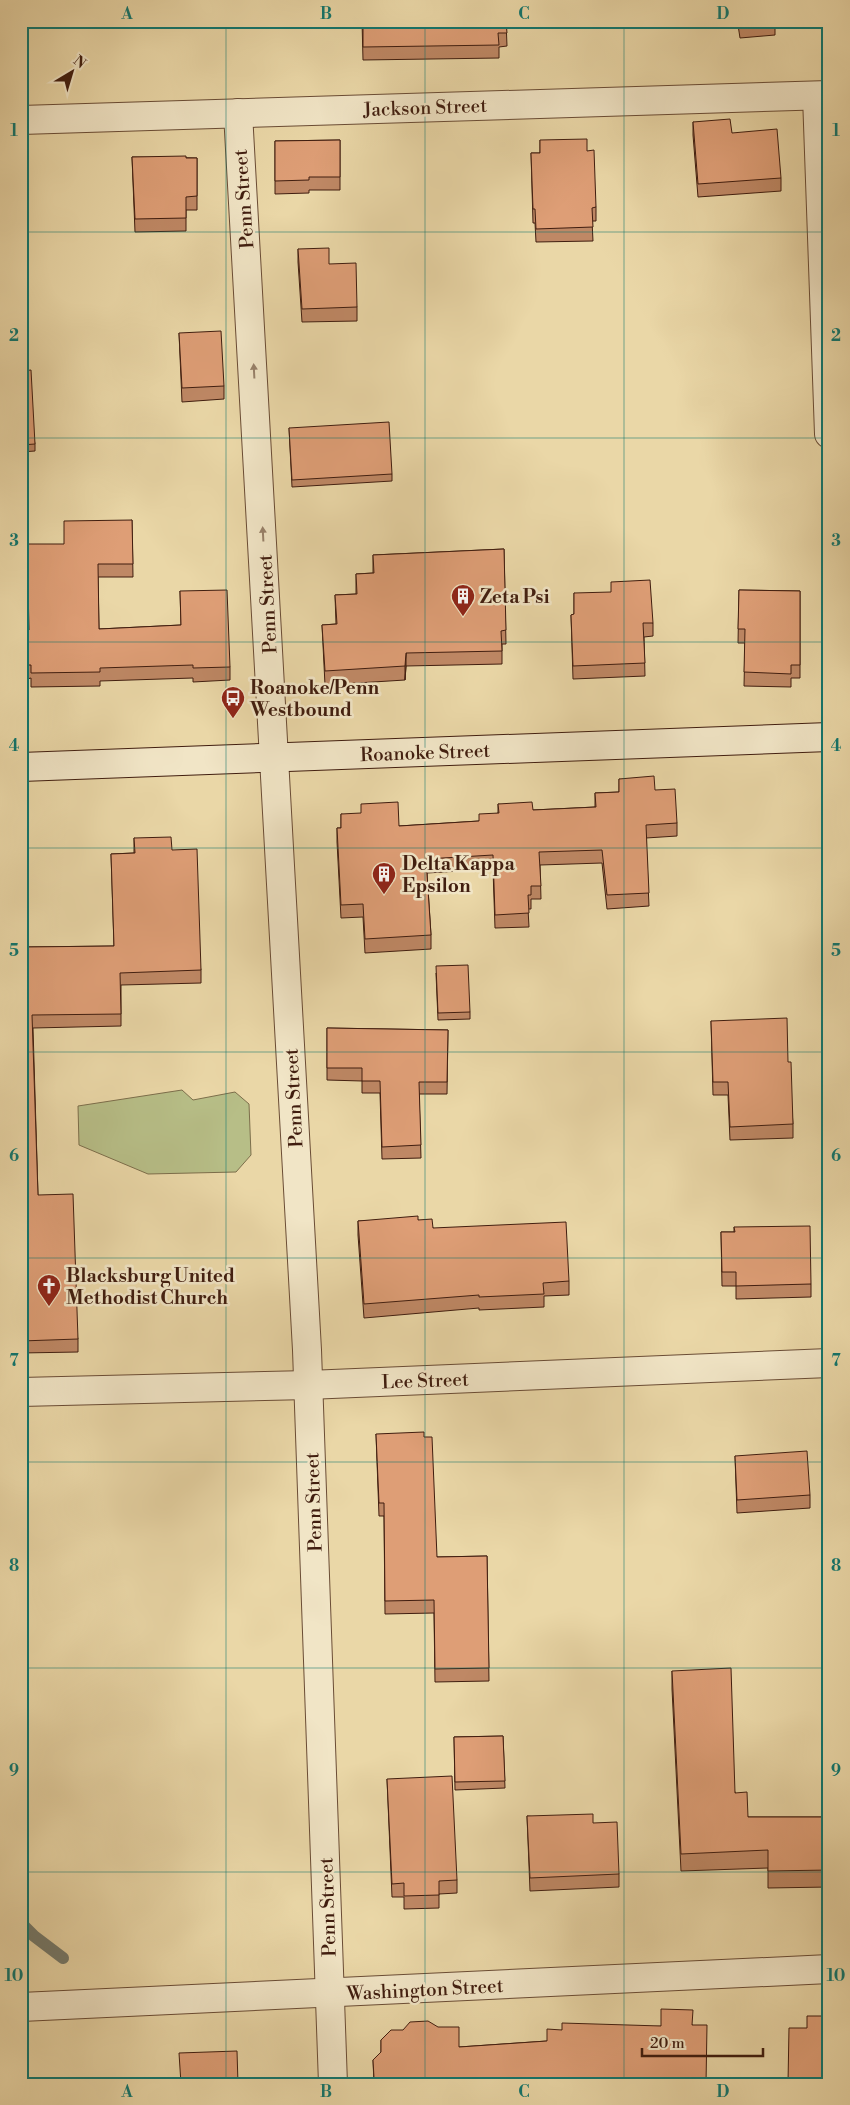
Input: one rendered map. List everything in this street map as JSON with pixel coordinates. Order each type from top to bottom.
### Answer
[{"type":"street","name":"Jackson Street","points":[[21,120],[823,96]]},
{"type":"street","points":[[823,96],[829,434]]},
{"type":"street","name":"Penn Street","points":[[238,113],[308,1384],[333,2084]]},
{"type":"street","name":"Roanoke Street","points":[[21,767],[829,737]]},
{"type":"street","name":"Lee Street","points":[[21,1392],[308,1384],[829,1363]]},
{"type":"street","name":"Washington Street","points":[[21,2007],[330,1994],[829,1969]]},
{"type":"green space","points":[[182,1090],[193,1100],[235,1092],[249,1104],[251,1155],[236,1172],[148,1174],[79,1145],[78,1106]]},
{"type":"building","points":[[363,21],[506,21],[507,33],[498,33],[499,45],[363,47]]},
{"type":"building","points":[[739,21],[775,21],[775,22],[740,24]]},
{"type":"building","points":[[730,119],[732,133],[777,129],[781,178],[698,184],[693,122]]},
{"type":"building","points":[[587,139],[587,151],[594,150],[596,207],[592,208],[593,227],[536,229],[535,209],[533,209],[531,153],[540,153],[540,140]]},
{"type":"building","points":[[340,140],[340,177],[309,177],[309,180],[275,181],[275,141]]},
{"type":"building","points":[[186,156],[186,158],[197,158],[197,196],[186,197],[186,218],[135,219],[132,157]]},
{"type":"building","points":[[329,248],[329,264],[356,263],[357,307],[302,309],[298,249]]},
{"type":"building","points":[[221,331],[224,386],[182,388],[179,333]]},
{"type":"building","points":[[31,370],[35,444],[21,445],[21,371]]},
{"type":"building","points":[[389,422],[392,474],[292,480],[289,428]]},
{"type":"building","points":[[132,520],[133,564],[98,564],[99,629],[181,625],[180,591],[227,590],[230,667],[193,668],[193,665],[100,668],[100,672],[31,673],[31,665],[27,665],[27,631],[29,630],[27,544],[64,544],[64,521]]},
{"type":"building","points":[[504,549],[506,630],[501,631],[502,651],[406,653],[405,666],[325,671],[322,625],[337,624],[335,595],[357,594],[356,574],[374,573],[373,555]]},
{"type":"building","points":[[650,580],[653,623],[643,623],[645,663],[573,666],[571,615],[574,614],[574,593],[611,592],[611,582]]},
{"type":"building","points":[[739,590],[800,591],[800,665],[791,665],[791,674],[744,672],[745,629],[738,629]]},
{"type":"building","points":[[654,776],[655,790],[675,789],[677,823],[646,825],[649,893],[607,895],[602,850],[539,852],[541,886],[531,886],[531,895],[528,895],[529,913],[495,915],[493,855],[426,859],[431,935],[365,939],[363,904],[341,905],[337,828],[341,828],[341,814],[361,813],[361,804],[398,802],[399,826],[479,821],[479,814],[499,813],[498,804],[532,802],[533,810],[596,807],[595,793],[619,792],[619,779]]},
{"type":"building","points":[[171,837],[172,850],[197,849],[201,970],[120,973],[121,1014],[32,1015],[38,1195],[73,1194],[78,1339],[21,1341],[21,942],[23,941],[24,947],[114,946],[111,854],[135,853],[134,838]]},
{"type":"building","points":[[468,965],[470,1012],[438,1013],[436,966]]},
{"type":"building","points":[[787,1018],[788,1062],[791,1062],[793,1124],[730,1127],[728,1082],[713,1082],[711,1021]]},
{"type":"building","points":[[327,1028],[448,1030],[447,1082],[419,1082],[421,1145],[382,1147],[380,1081],[362,1081],[362,1068],[327,1068]]},
{"type":"building","points":[[418,1216],[418,1220],[432,1219],[433,1228],[566,1222],[569,1281],[543,1283],[544,1294],[479,1297],[479,1295],[364,1304],[358,1221]]},
{"type":"building","points":[[810,1226],[811,1284],[736,1286],[736,1272],[722,1272],[721,1232],[735,1232],[734,1227]]},
{"type":"building","points":[[424,1432],[424,1437],[432,1437],[437,1557],[487,1556],[489,1668],[435,1669],[434,1600],[385,1601],[384,1503],[379,1503],[376,1434]]},
{"type":"building","points":[[807,1451],[810,1495],[737,1500],[735,1456]]},
{"type":"building","points":[[731,1668],[735,1793],[747,1792],[748,1817],[829,1817],[829,1870],[768,1871],[768,1850],[681,1854],[672,1671]]},
{"type":"building","points":[[503,1736],[505,1781],[455,1782],[454,1737]]},
{"type":"building","points":[[452,1776],[457,1880],[439,1881],[439,1895],[404,1896],[404,1883],[392,1884],[387,1779]]},
{"type":"building","points":[[593,1814],[593,1823],[617,1822],[619,1874],[530,1878],[527,1816]]},
{"type":"building","points":[[661,2009],[693,2010],[692,2025],[707,2025],[706,2084],[382,2084],[374,2078],[373,2060],[381,2052],[381,2040],[391,2030],[403,2030],[410,2022],[428,2021],[438,2027],[459,2027],[459,2047],[547,2041],[547,2029],[562,2030],[562,2023],[661,2026]]},
{"type":"building","points":[[807,2016],[829,2016],[829,2084],[788,2083],[789,2028],[807,2028]]},
{"type":"building","points":[[237,2051],[238,2084],[181,2084],[179,2053]]},
{"type":"waterway","points":[[21,1923],[34,1936],[63,1958]]},
{"type":"place","name":"Zeta Psi","points":[[463,617]]},
{"type":"place","name":"Roanoke/Penn Westbound","points":[[233,719]]},
{"type":"place","name":"Delta Kappa Epsilon","points":[[384,895]]},
{"type":"place","name":"Blacksburg United Methodist Church","points":[[49,1307]]}]
